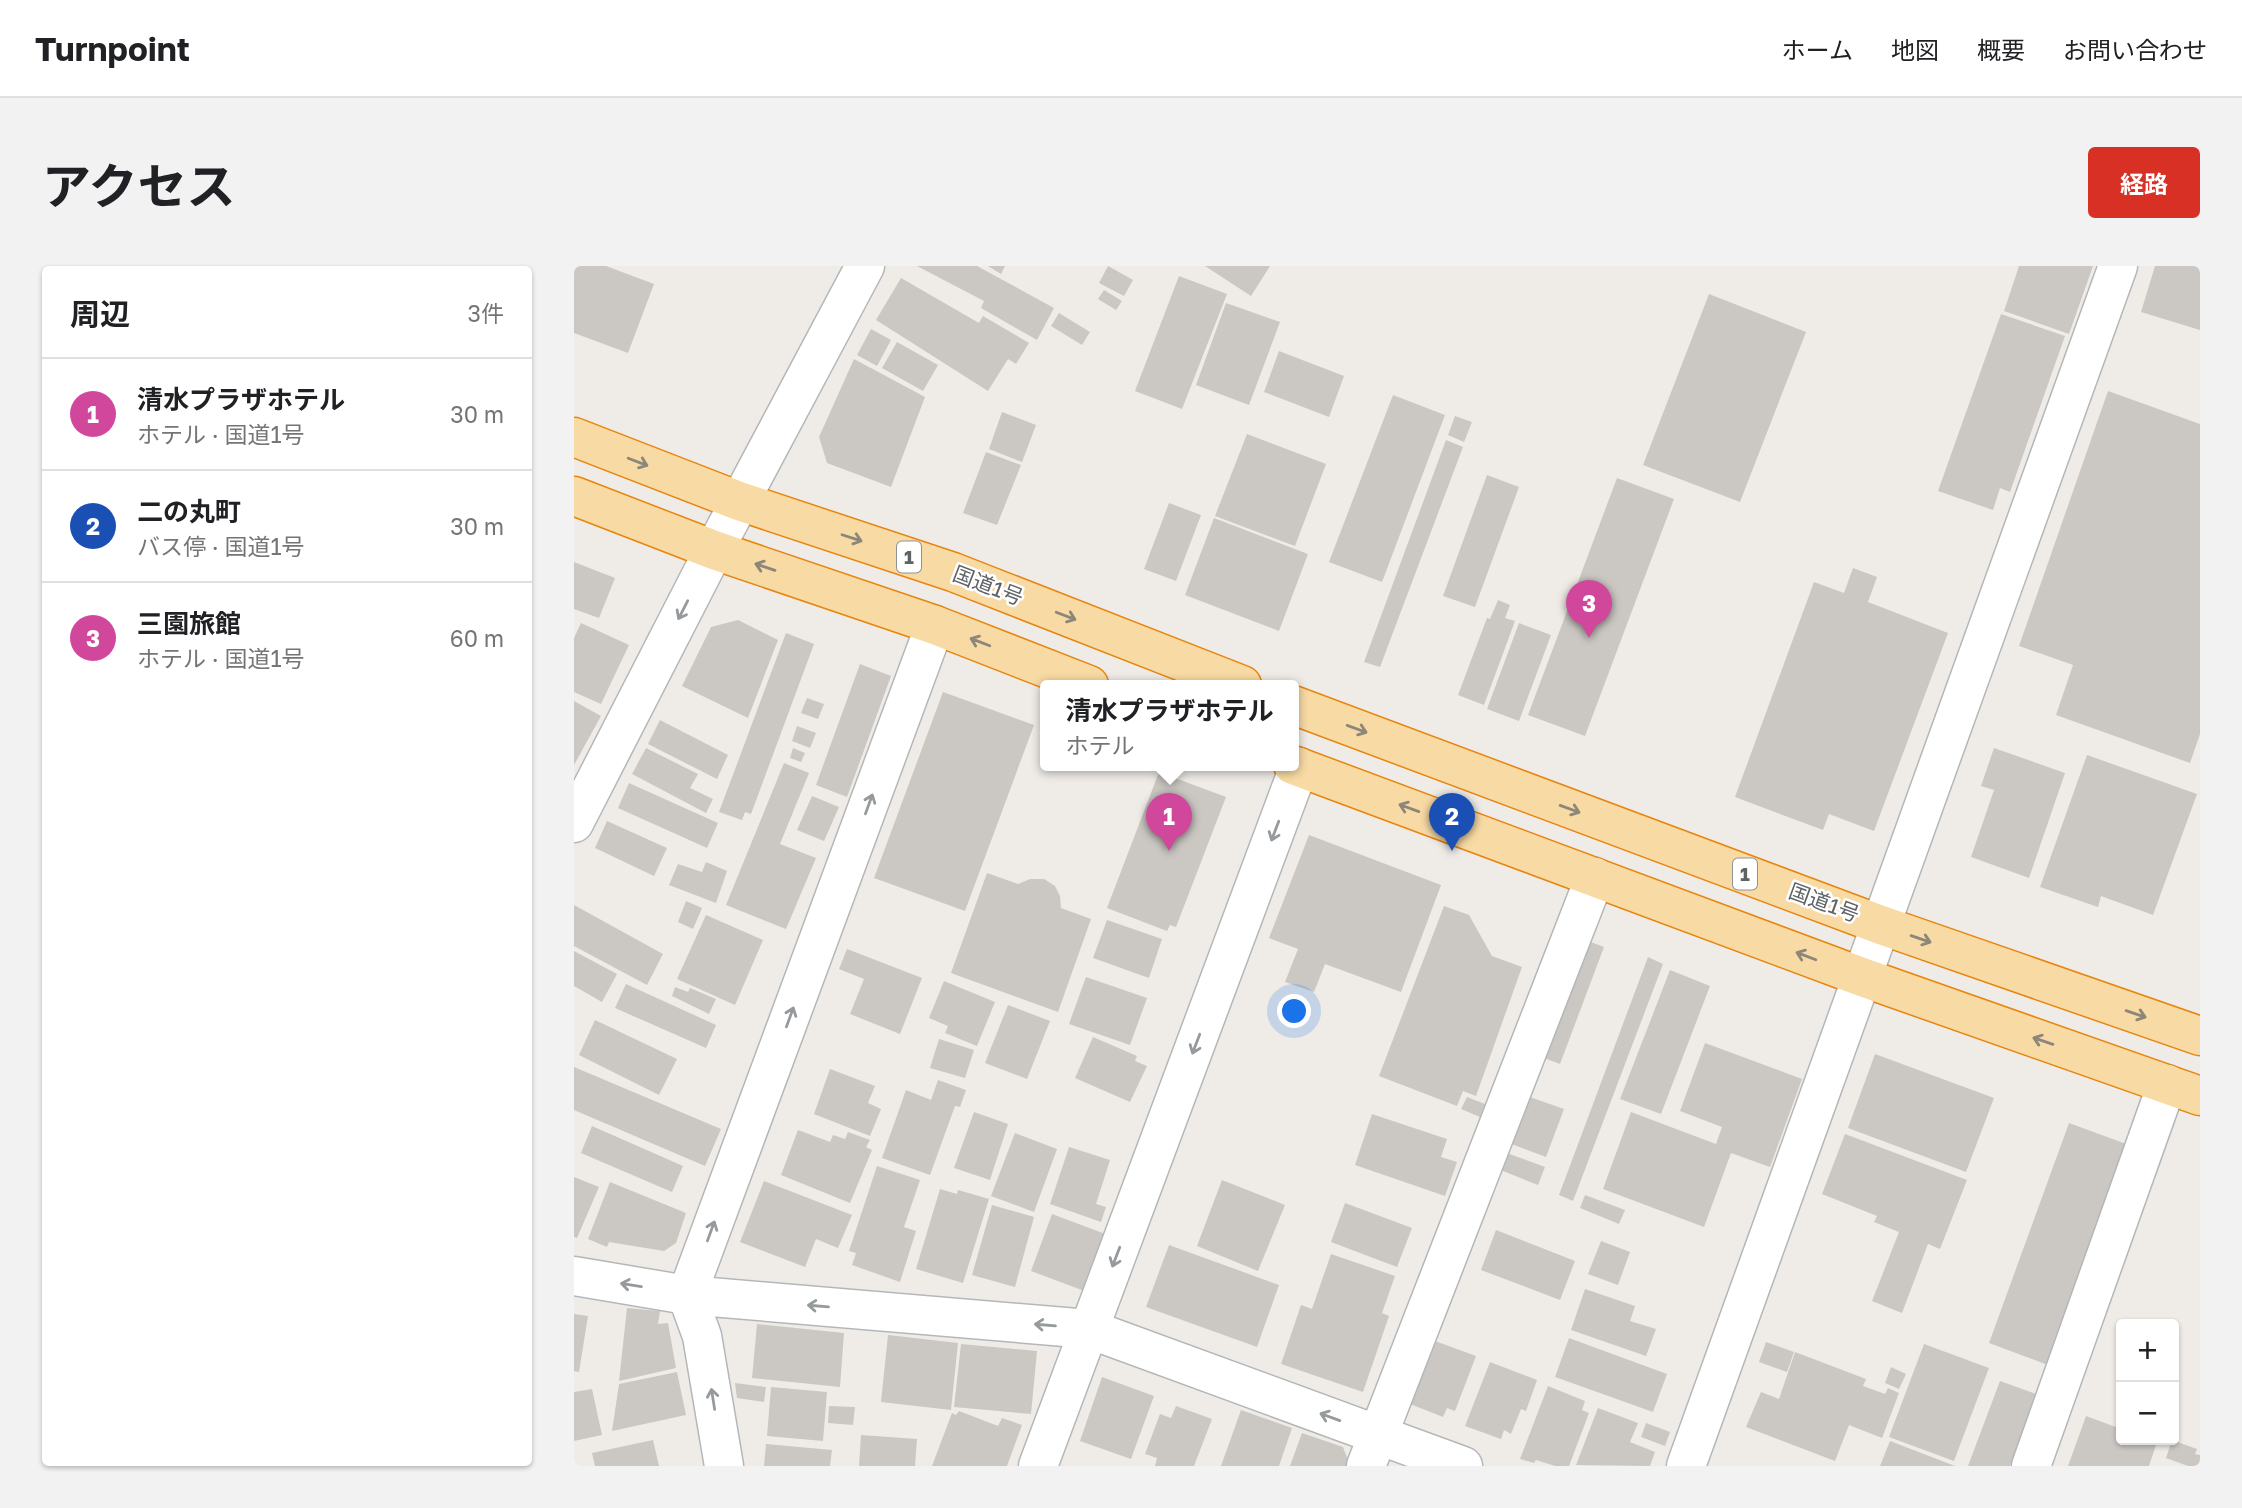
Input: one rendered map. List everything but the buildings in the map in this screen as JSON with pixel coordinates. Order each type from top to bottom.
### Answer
[{"type":"highway","name":"国道1号","points":[[574,437],[739,501],[953,572],[1229,680]]},
{"type":"highway","points":[[574,496],[714,550],[935,625],[1076,680]]},
{"type":"highway","name":"国道1号","points":[[1299,707],[1881,925],[2200,1036]]},
{"type":"highway","points":[[1299,767],[1862,977],[2184,1090]]},
{"type":"street","points":[[574,823],[739,501],[865,266]]},
{"type":"street","points":[[1686,1466],[2118,266]]},
{"type":"street","points":[[724,1466],[702,1336],[687,1295],[935,625]]},
{"type":"street","points":[[1038,1466],[1294,771]]},
{"type":"street","points":[[1372,1450],[1595,877]]},
{"type":"street","points":[[2031,1466],[2184,1090]]},
{"type":"street","points":[[574,1276],[687,1295],[1089,1329],[1372,1450],[1463,1466]]},
{"type":"place","name":"三園旅館","points":[[1589,638]]},
{"type":"place","name":"清水プラザホテル","points":[[1169,851]]},
{"type":"place","name":"二の丸町","points":[[1452,851]]}]
